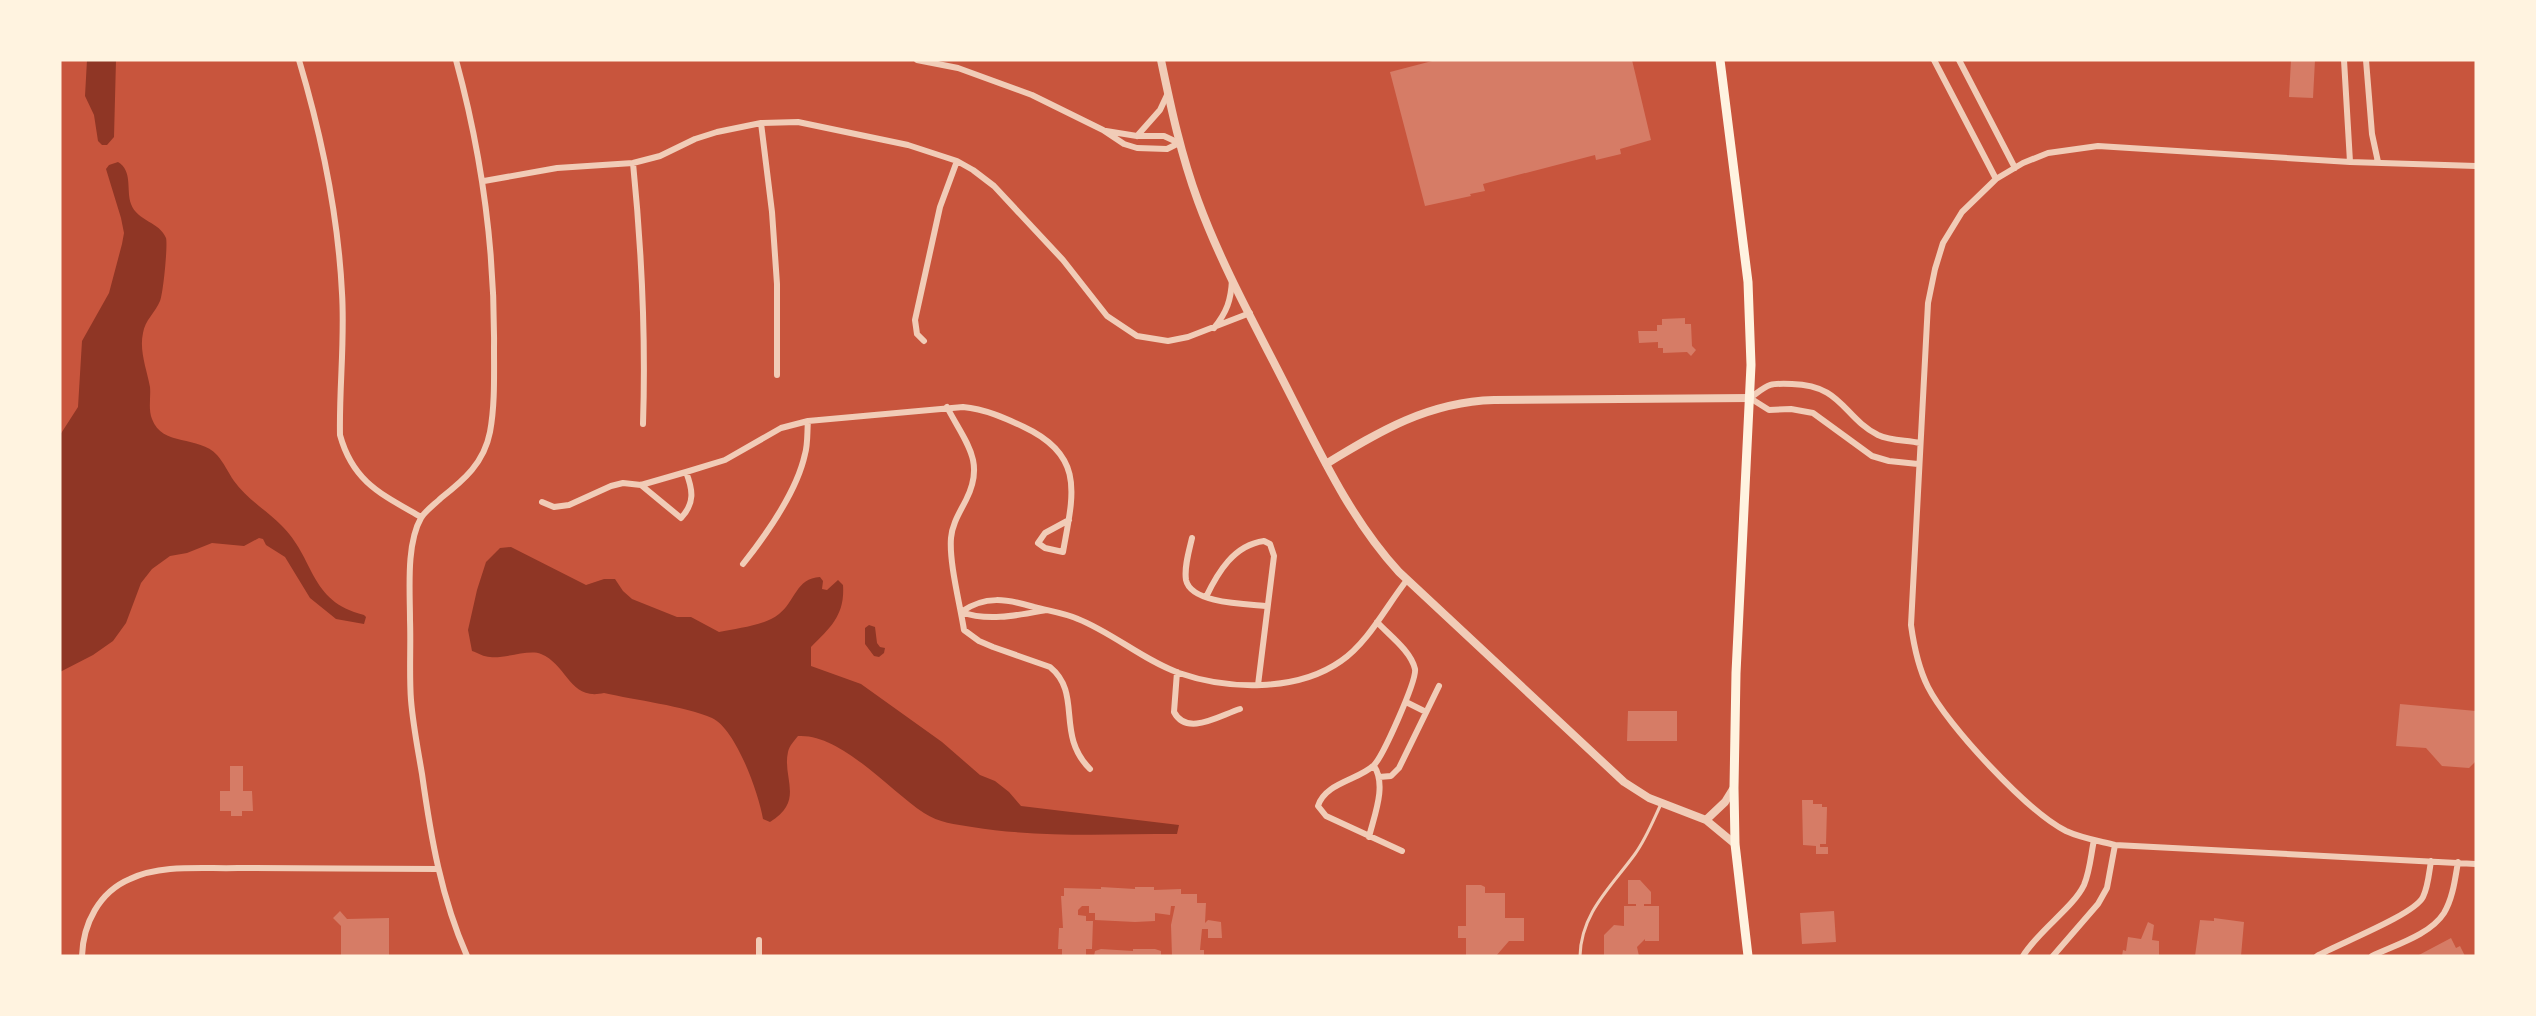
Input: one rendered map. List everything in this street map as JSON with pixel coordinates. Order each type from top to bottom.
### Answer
[{"type":"main road","points":[[1720,60],[1748,282],[1750,398],[1736,673],[1734,788],[1735,844],[1748,956]]},
{"type":"street","points":[[299,60],[322,139],[337,231],[343,296],[340,435],[346,455],[359,475],[379,493],[421,517]]},
{"type":"street","points":[[456,60],[469,106],[483,181],[492,257],[495,304],[493,404],[490,435],[476,466],[463,481],[421,517],[411,558],[411,700],[433,847],[451,920],[467,956]]},
{"type":"street","points":[[917,60],[958,68],[1032,95],[1103,130],[1124,144],[1137,148],[1167,149],[1179,143]]},
{"type":"street","points":[[1161,60],[1179,143],[1198,202],[1232,277],[1326,464],[1369,536],[1407,580],[1624,782],[1661,804],[1706,820],[1735,844]]},
{"type":"street","points":[[1934,60],[1996,179]]},
{"type":"street","points":[[1959,60],[2015,168]]},
{"type":"street","points":[[2344,60],[2350,162]]},
{"type":"street","points":[[2366,60],[2372,134],[2378,162]]},
{"type":"street","points":[[1137,136],[1160,110],[1168,92]]},
{"type":"street","points":[[483,181],[557,168],[633,163],[660,156],[695,139],[717,132],[761,123],[798,122],[908,145],[957,161],[994,186],[1063,260],[1100,309],[1119,326],[1137,336],[1168,341],[1211,330],[1251,313]]},
{"type":"street","points":[[761,123],[775,260],[777,375]]},
{"type":"street","points":[[1103,130],[1137,136],[1164,136],[1179,143]]},
{"type":"street","points":[[2476,166],[2350,162],[2098,146],[2048,153],[1996,179],[1962,212],[1943,243],[1928,303],[1911,625],[1917,661],[1928,688],[1963,734],[2029,805],[2040,815],[2068,832],[2115,845],[2476,864]]},
{"type":"street","points":[[924,341],[917,334],[915,320],[939,207],[957,161]]},
{"type":"street","points":[[633,163],[641,244],[645,350],[643,424]]},
{"type":"street","points":[[1211,330],[1226,314],[1231,298],[1232,277]]},
{"type":"street","points":[[1750,398],[1769,384],[1809,384],[1833,397],[1880,435],[1920,443]]},
{"type":"street","points":[[1326,464],[1387,428],[1413,416],[1461,403],[1506,400],[1750,398],[1768,410],[1791,409],[1813,413],[1872,456],[1889,461],[1918,464]]},
{"type":"street","points":[[947,407],[975,459],[972,488],[955,521],[951,538],[964,630],[979,641],[1050,667],[1057,673],[1064,684],[1066,693],[1071,738],[1081,759],[1090,768]]},
{"type":"street","points":[[542,502],[554,507],[569,505],[611,486],[623,483],[641,484],[686,472],[725,460],[781,428],[808,421],[947,407],[980,409],[1015,423],[1050,441],[1065,461],[1072,485],[1069,520],[1063,552],[1045,548],[1038,543],[1046,533],[1069,520]]},
{"type":"street","points":[[743,564],[779,511],[798,474],[806,454],[808,421]]},
{"type":"street","points":[[641,484],[681,518],[689,510],[692,498],[692,487],[686,472]]},
{"type":"street","points":[[1192,538],[1187,560],[1186,580],[1191,590],[1197,595],[1224,602],[1267,606]]},
{"type":"street","points":[[1206,597],[1224,563],[1255,542],[1264,541],[1270,544],[1274,556],[1258,685]]},
{"type":"street","points":[[961,612],[974,603],[994,599],[1013,601],[1078,618],[1177,672],[1244,685],[1290,683],[1325,671],[1344,660],[1377,622],[1407,580]]},
{"type":"street","points":[[961,612],[973,617],[990,617],[1016,616],[1046,610]]},
{"type":"street","points":[[1377,622],[1408,656],[1414,667],[1413,685],[1374,766],[1324,795],[1318,806],[1326,816],[1402,851]]},
{"type":"street","points":[[1177,672],[1174,712],[1181,722],[1189,725],[1204,722],[1240,709]]},
{"type":"street","points":[[1379,777],[1391,776],[1399,768],[1439,686]]},
{"type":"street","points":[[1406,702],[1426,712]]},
{"type":"street","points":[[1369,837],[1379,777],[1374,766]]},
{"type":"street","points":[[1706,820],[1725,802],[1734,788]]},
{"type":"street","points":[[2023,956],[2040,933],[2076,897],[2083,886],[2094,840]]},
{"type":"street","points":[[2053,956],[2103,896],[2111,876],[2115,845]]},
{"type":"street","points":[[2317,956],[2413,909],[2424,897],[2431,861]]},
{"type":"street","points":[[2372,956],[2427,928],[2444,914],[2451,896],[2458,862]]},
{"type":"street","points":[[82,956],[88,923],[100,902],[128,879],[154,871],[212,868],[438,869]]},
{"type":"street","points":[[759,940],[759,956]]},
{"type":"lane","points":[[1580,956],[1583,929],[1594,907],[1635,854],[1661,804]]},
{"type":"shaded area","points":[[87,60],[116,60],[114,137],[107,145],[102,145],[98,141],[94,115],[85,96]]},
{"type":"shaded area","points":[[118,162],[126,170],[134,210],[159,228],[166,238],[161,297],[144,328],[142,340],[150,387],[152,419],[164,434],[201,445],[217,455],[239,487],[292,538],[322,589],[332,600],[346,609],[364,615],[366,617],[364,624],[336,619],[310,598],[285,557],[266,545],[263,539],[259,538],[244,546],[212,543],[187,553],[170,556],[152,569],[141,583],[126,623],[113,641],[93,655],[60,672],[60,435],[78,407],[82,341],[109,293],[122,244],[124,233],[121,218],[106,169],[109,165]]},
{"type":"shaded area","points":[[511,547],[586,585],[604,579],[615,579],[632,599],[677,617],[691,617],[719,632],[750,626],[773,618],[784,609],[801,586],[812,578],[820,577],[823,581],[822,589],[827,590],[838,580],[843,585],[842,605],[830,627],[811,647],[811,666],[861,684],[942,742],[980,775],[995,781],[1021,806],[1179,825],[1177,834],[1023,833],[947,823],[924,813],[848,753],[814,738],[798,736],[788,752],[790,789],[787,806],[770,822],[763,819],[757,794],[738,748],[721,724],[712,718],[659,704],[604,693],[583,692],[550,659],[541,654],[490,657],[472,651],[468,630],[486,562],[500,548]]},
{"type":"shaded area","points":[[869,625],[875,627],[877,643],[880,647],[885,648],[884,653],[879,657],[874,656],[865,644],[865,628]]},
{"type":"building","points":[[1436,60],[1632,60],[1651,140],[1620,149],[1621,154],[1596,160],[1595,155],[1483,184],[1485,191],[1425,206],[1390,72]]},
{"type":"building","points":[[2291,60],[2315,60],[2313,98],[2289,97]]},
{"type":"building","points":[[1685,318],[1685,324],[1691,324],[1692,346],[1696,350],[1691,356],[1687,352],[1663,353],[1663,348],[1658,348],[1658,342],[1639,343],[1638,331],[1657,331],[1657,325],[1662,325],[1662,319]]},
{"type":"building","points":[[2400,704],[2476,711],[2476,761],[2469,768],[2442,766],[2426,748],[2396,746]]},
{"type":"building","points":[[1628,711],[1677,711],[1677,741],[1627,741]]},
{"type":"building","points":[[230,766],[243,766],[243,791],[252,791],[253,811],[242,811],[242,816],[231,816],[231,811],[220,811],[220,791],[230,791]]},
{"type":"building","points":[[1802,800],[1813,800],[1813,804],[1822,804],[1822,807],[1827,807],[1826,844],[1820,844],[1820,847],[1828,847],[1828,854],[1816,854],[1816,846],[1803,845]]},
{"type":"building","points":[[1628,880],[1640,880],[1651,892],[1651,904],[1644,904],[1644,906],[1659,906],[1659,941],[1645,941],[1645,939],[1637,947],[1639,956],[1604,956],[1604,935],[1614,925],[1624,926],[1624,906],[1636,906],[1636,904],[1628,904]]},
{"type":"building","points":[[1466,885],[1481,885],[1485,887],[1485,893],[1505,893],[1505,918],[1524,918],[1524,941],[1509,941],[1496,956],[1466,956],[1466,938],[1458,938],[1458,926],[1466,926]]},
{"type":"building","points":[[1101,887],[1135,889],[1135,887],[1154,887],[1154,890],[1181,889],[1181,894],[1197,894],[1197,903],[1206,903],[1205,923],[1208,920],[1221,922],[1222,938],[1208,938],[1208,929],[1202,929],[1200,950],[1204,950],[1204,956],[1172,956],[1171,925],[1175,906],[1171,906],[1170,915],[1155,913],[1155,921],[1135,922],[1095,920],[1095,913],[1089,913],[1089,906],[1082,906],[1078,910],[1078,915],[1086,916],[1086,921],[1093,921],[1092,949],[1086,949],[1086,956],[1062,956],[1062,949],[1058,949],[1059,928],[1063,928],[1061,896],[1064,896],[1064,888],[1101,889]]},
{"type":"building","points":[[340,911],[347,919],[389,918],[389,956],[341,956],[341,926],[333,918]]},
{"type":"building","points":[[1834,911],[1836,942],[1802,944],[1800,913]]},
{"type":"building","points":[[2214,918],[2244,922],[2241,956],[2195,956],[2200,920],[2214,921]]},
{"type":"building","points":[[2148,922],[2154,925],[2152,940],[2159,941],[2159,956],[2122,956],[2123,950],[2126,951],[2128,937],[2141,939]]},
{"type":"building","points":[[2451,938],[2456,948],[2460,946],[2465,956],[2417,956]]},
{"type":"building","points":[[1101,949],[1133,951],[1133,949],[1155,949],[1161,951],[1161,956],[1094,956],[1095,951]]}]
